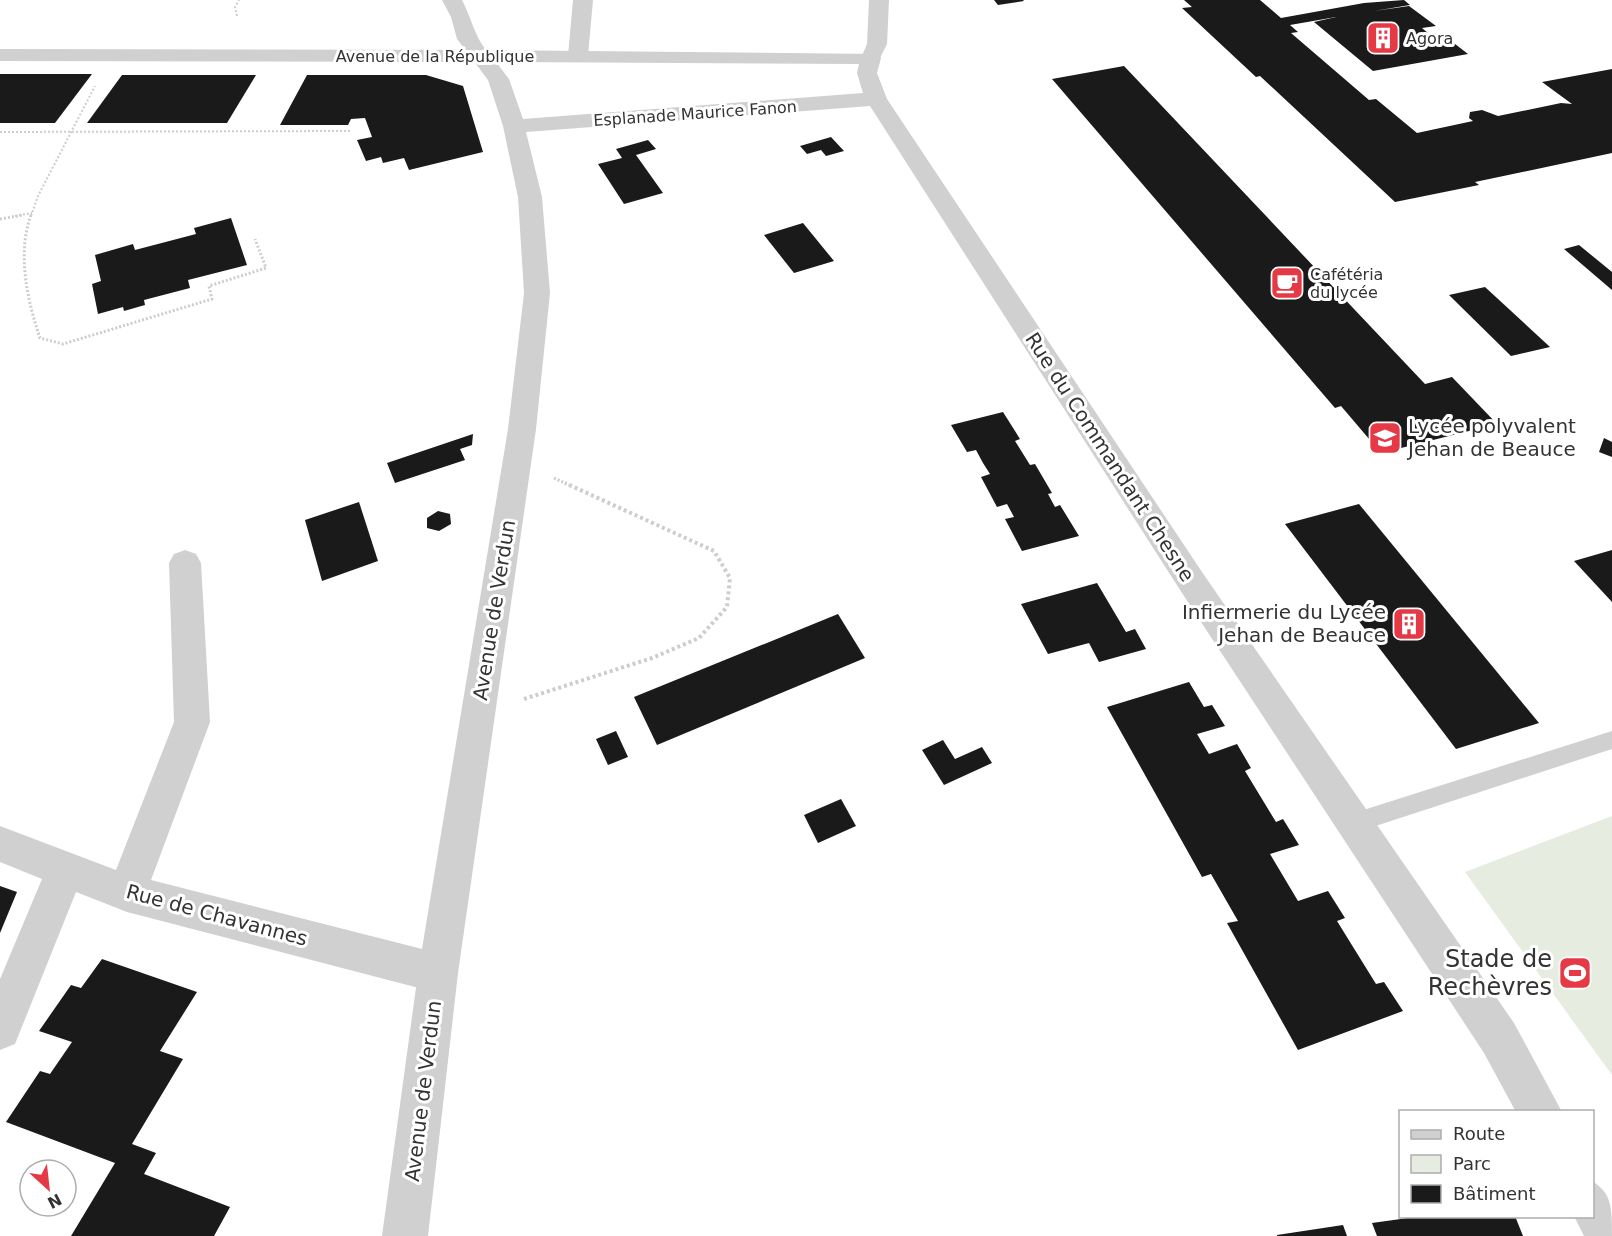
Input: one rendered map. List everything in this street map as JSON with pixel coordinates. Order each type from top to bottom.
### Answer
[{"type":"street","name":"Avenue de Verdun","points":[[405,1236],[438,973],[517,462],[537,293],[530,197],[514,126],[498,79],[467,39],[461,17],[452,0]]},
{"type":"street","points":[[578,56],[583,0]]},
{"type":"street","name":"Rue du Commandant Chesne","points":[[879,0],[877,44],[870,58],[867,73],[876,99],[1193,584],[1499,1038],[1539,1110]]},
{"type":"street","name":"Avenue de la République","points":[[0,55],[870,58]]},
{"type":"street","name":"Esplanade Maurice Fanon","points":[[514,126],[876,99]]},
{"type":"street","points":[[127,893],[192,722],[185,563]]},
{"type":"street","name":"Rue de Chavannes","points":[[0,844],[127,893],[438,973]]},
{"type":"street","points":[[0,1029],[66,868]]},
{"type":"street","points":[[1594,1206],[1610,1236]]},
{"type":"lane","points":[[1354,823],[1612,740]]},
{"type":"path","points":[[237,16],[235,7],[239,0]]},
{"type":"path","points":[[0,132],[350,131]]},
{"type":"path","points":[[69,132],[38,196],[25,231],[25,270],[34,320],[40,338],[63,344],[212,299],[209,286],[266,268],[255,239]]},
{"type":"path","points":[[0,219],[33,213]]},
{"type":"path","points":[[478,713],[652,658],[690,642],[699,638],[727,607],[730,578],[714,551],[517,462]]},
{"type":"green space","name":"Stade de Rechèvres","points":[[1612,816],[1612,1075],[1465,872]]},
{"type":"building","points":[[994,0],[1023,0],[1024,1],[998,5]]},
{"type":"building","points":[[1184,0],[1260,0],[1281,18],[1364,3],[1404,0],[1410,5],[1374,11],[1409,6],[1436,26],[1422,28],[1435,39],[1446,37],[1468,54],[1373,71],[1314,22],[1336,17],[1290,25],[1298,32],[1291,33],[1369,100],[1376,99],[1417,133],[1473,121],[1469,118],[1470,112],[1482,110],[1498,116],[1561,103],[1572,104],[1542,82],[1612,69],[1612,153],[1475,182],[1479,185],[1395,202],[1260,76],[1256,77],[1182,8],[1192,7]]},
{"type":"building","points":[[1124,66],[1425,384],[1452,377],[1497,424],[1381,453],[1341,406],[1335,408],[1052,79]]},
{"type":"building","points":[[0,74],[92,74],[55,123],[0,123]]},
{"type":"building","points":[[122,75],[256,75],[227,123],[87,123]]},
{"type":"building","points":[[307,75],[426,75],[463,86],[483,152],[409,170],[404,158],[383,163],[381,157],[366,161],[357,140],[372,137],[365,118],[351,119],[348,125],[280,125]]},
{"type":"building","points":[[831,137],[844,151],[826,156],[821,150],[807,154],[800,146]]},
{"type":"building","points":[[648,140],[656,149],[636,155],[663,193],[624,204],[598,164],[622,158],[616,149]]},
{"type":"building","points":[[231,218],[247,265],[188,280],[190,288],[144,300],[145,305],[124,311],[123,307],[98,314],[92,284],[101,281],[95,255],[133,244],[135,250],[196,234],[194,228]]},
{"type":"building","points":[[803,223],[834,261],[794,273],[764,235]]},
{"type":"building","points":[[1579,245],[1612,272],[1612,290],[1564,249]]},
{"type":"building","points":[[1485,287],[1550,347],[1511,356],[1449,295]]},
{"type":"building","points":[[1003,412],[1020,439],[1015,441],[1030,465],[1035,464],[1052,493],[1048,494],[1055,507],[1060,505],[1079,536],[1022,551],[1005,519],[1014,517],[1007,504],[997,507],[981,477],[990,474],[976,450],[967,452],[951,425]]},
{"type":"building","points":[[473,434],[472,445],[460,449],[465,460],[395,483],[387,463]]},
{"type":"building","points":[[1604,438],[1612,442],[1612,457],[1599,452]]},
{"type":"building","points":[[359,502],[378,561],[322,581],[305,520]]},
{"type":"building","name":"Infiermerie du Lycée Jehan de Beauce","points":[[1359,504],[1539,723],[1456,749],[1285,524]]},
{"type":"building","points":[[438,511],[450,514],[451,524],[439,531],[427,528],[427,518]]},
{"type":"building","points":[[1612,550],[1612,602],[1574,561]]},
{"type":"building","points":[[1097,583],[1126,632],[1135,629],[1146,649],[1099,662],[1089,643],[1048,654],[1021,604]]},
{"type":"building","points":[[838,614],[865,658],[657,745],[634,697]]},
{"type":"building","points":[[1189,682],[1204,707],[1212,705],[1225,726],[1197,734],[1209,754],[1237,744],[1251,768],[1245,771],[1276,822],[1283,819],[1299,845],[1270,854],[1298,901],[1328,891],[1345,918],[1337,921],[1376,984],[1384,982],[1403,1011],[1298,1050],[1227,923],[1238,921],[1211,874],[1202,877],[1107,707]]},
{"type":"building","points":[[616,731],[628,757],[608,765],[596,739]]},
{"type":"building","points":[[943,740],[955,759],[982,747],[992,763],[944,785],[922,750]]},
{"type":"building","points":[[841,799],[856,826],[818,843],[804,815]]},
{"type":"building","points":[[0,886],[17,892],[0,933]]},
{"type":"building","points":[[102,959],[197,992],[160,1051],[183,1059],[132,1144],[156,1153],[144,1174],[230,1207],[214,1236],[71,1236],[115,1163],[6,1122],[40,1071],[50,1074],[72,1042],[39,1031],[71,985],[81,988]]},
{"type":"building","points":[[1408,1218],[1516,1218],[1523,1236],[1377,1236],[1372,1223]]},
{"type":"building","points":[[1343,1225],[1347,1236],[1277,1236],[1277,1235]]},
{"type":"place","name":"Agora","points":[[1383,38]]},
{"type":"place","name":"Cafétéria du lycée","points":[[1287,283]]},
{"type":"place","name":"Lycée polyvalent Jehan de Beauce","points":[[1385,438]]},
{"type":"place","name":"Infiermerie du Lycée Jehan de Beauce","points":[[1409,624]]},
{"type":"place","name":"Stade de Rechèvres","points":[[1575,973]]}]
